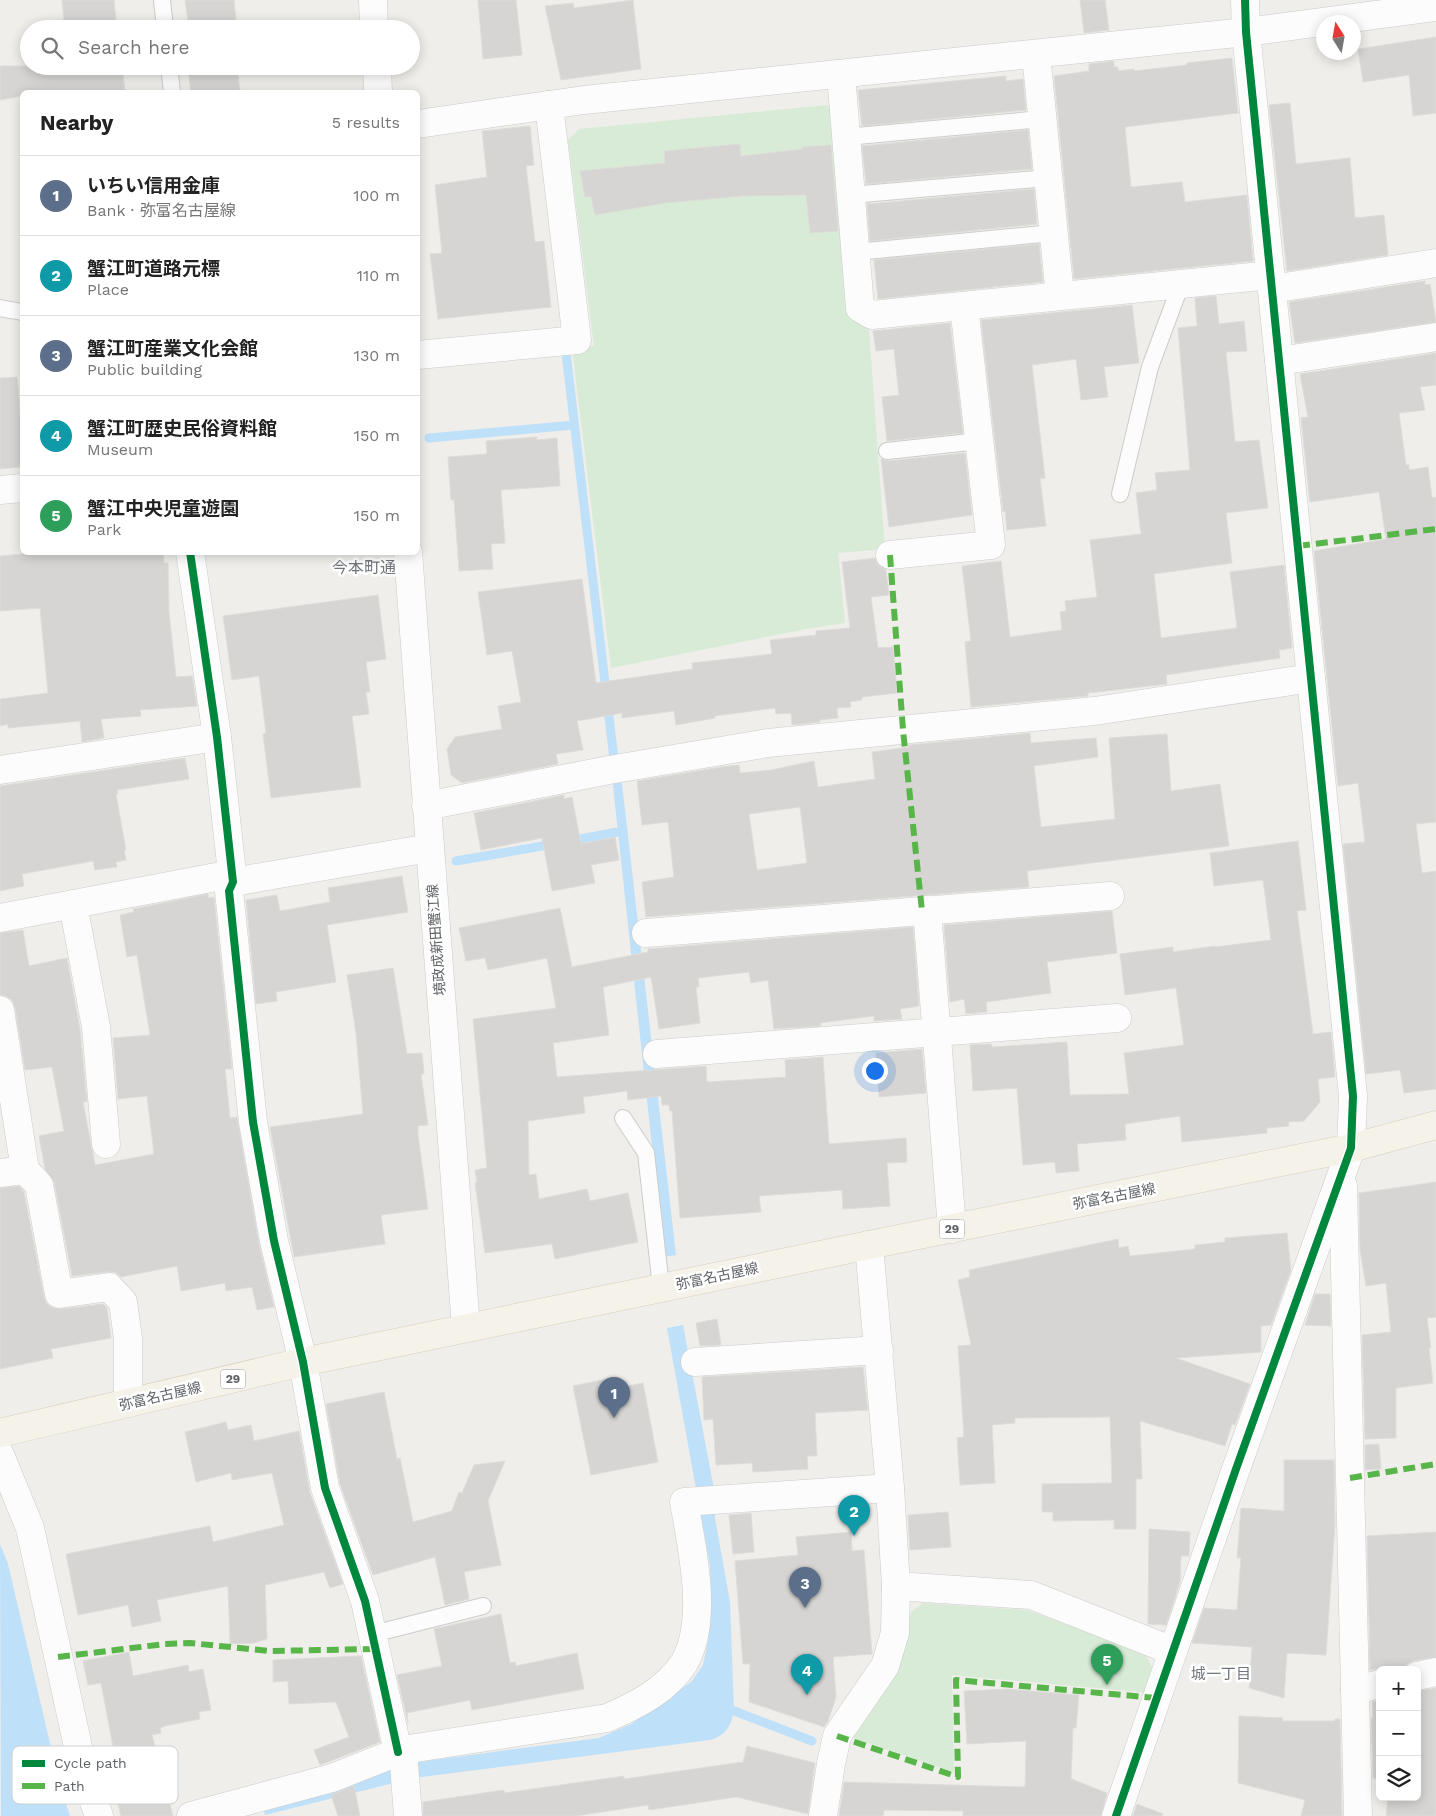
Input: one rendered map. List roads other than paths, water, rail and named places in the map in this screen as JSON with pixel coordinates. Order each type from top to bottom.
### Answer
[{"type":"main road","name":"弥富名古屋線","points":[[0,1433],[303,1362],[869,1244],[1347,1159],[1436,1125]]},
{"type":"street","points":[[373,0],[374,20]]},
{"type":"street","points":[[1245,0],[1246,32],[1353,1096],[1347,1159],[1367,1687],[1358,1816]]},
{"type":"street","points":[[420,124],[549,105],[1246,32],[1436,7]]},
{"type":"street","points":[[1036,54],[1060,296]]},
{"type":"street","points":[[841,74],[860,308],[872,315],[1181,284],[1271,282],[1436,263]]},
{"type":"street","points":[[377,75],[378,90]]},
{"type":"street","points":[[420,355],[577,340],[549,105]]},
{"type":"street","points":[[890,555],[991,545],[964,306]]},
{"type":"street","points":[[1279,361],[1436,337]]},
{"type":"street","points":[[0,490],[20,488]]},
{"type":"street","points":[[190,555],[217,737],[232,878],[229,891],[253,1122],[274,1241],[303,1362],[325,1488],[365,1601],[402,1762],[408,1816]]},
{"type":"street","name":"境政成新田蟹江線","points":[[408,555],[466,1328]]},
{"type":"street","points":[[426,806],[609,770],[768,743],[1095,712],[1311,678]]},
{"type":"street","points":[[0,770],[217,737]]},
{"type":"street","points":[[0,918],[232,878],[429,848]]},
{"type":"street","points":[[646,932],[1110,896]]},
{"type":"street","points":[[73,904],[96,1027],[106,1144]]},
{"type":"street","points":[[928,910],[952,1229]]},
{"type":"street","points":[[0,1010],[12,1172],[39,1185],[59,1294],[108,1286],[123,1302],[128,1339],[128,1403]]},
{"type":"street","points":[[657,1054],[1117,1018]]},
{"type":"street","points":[[1116,1816],[1347,1159]]},
{"type":"street","points":[[823,1816],[831,1764],[838,1736],[885,1666],[895,1634],[896,1586],[890,1488],[869,1244]]},
{"type":"street","points":[[695,1362],[879,1350]]},
{"type":"street","points":[[0,1455],[30,1528],[78,1746]]},
{"type":"street","points":[[190,1816],[332,1778],[607,1718],[654,1693],[667,1682],[684,1663],[692,1645],[697,1608],[695,1570],[684,1502],[890,1488]]},
{"type":"street","points":[[896,1586],[1031,1596],[1173,1651]]},
{"type":"street","points":[[1421,1675],[1436,1672]]},
{"type":"street","points":[[95,1804],[99,1816]]},
{"type":"lane","points":[[162,0],[164,20]]},
{"type":"lane","points":[[170,75],[172,90]]},
{"type":"lane","points":[[846,136],[1042,119]]},
{"type":"lane","points":[[851,195],[1048,178]]},
{"type":"lane","points":[[856,252],[1054,233]]},
{"type":"lane","points":[[1120,494],[1150,367],[1181,284]]},
{"type":"lane","points":[[0,308],[20,312]]},
{"type":"lane","points":[[887,451],[979,441]]},
{"type":"lane","points":[[623,1118],[646,1153],[661,1287]]},
{"type":"lane","points":[[373,1634],[483,1606]]},
{"type":"water","points":[[621,775],[676,1255],[664,1257],[612,777]]},
{"type":"water","points":[[683,1325],[713,1484],[715,1518],[730,1602],[734,1711],[731,1722],[726,1730],[720,1736],[710,1740],[414,1778],[265,1815],[262,1803],[411,1763],[599,1738],[631,1724],[691,1682],[703,1665],[711,1606],[710,1566],[667,1328]]},
{"type":"water","points":[[0,1544],[8,1564],[51,1746],[12,1746],[12,1804],[66,1804],[70,1816],[1,1816]]},
{"type":"waterway","points":[[566,353],[614,759]]},
{"type":"waterway","points":[[429,438],[574,425]]},
{"type":"waterway","points":[[569,841],[623,831]]},
{"type":"waterway","points":[[456,861],[554,844]]},
{"type":"waterway","points":[[724,1707],[812,1741]]},
{"type":"place","name":"いちい信用金庫","points":[[614,1418]]},
{"type":"place","name":"蟹江町道路元標","points":[[854,1536]]},
{"type":"place","name":"蟹江町産業文化会館","points":[[805,1608]]},
{"type":"place","name":"蟹江中央児童遊園","points":[[1107,1685]]},
{"type":"place","name":"蟹江町歴史民俗資料館","points":[[807,1695]]},
{"type":"district","name":"今本町通","points":[[364,567]]},
{"type":"district","name":"城一丁目","points":[[1221,1674]]}]
